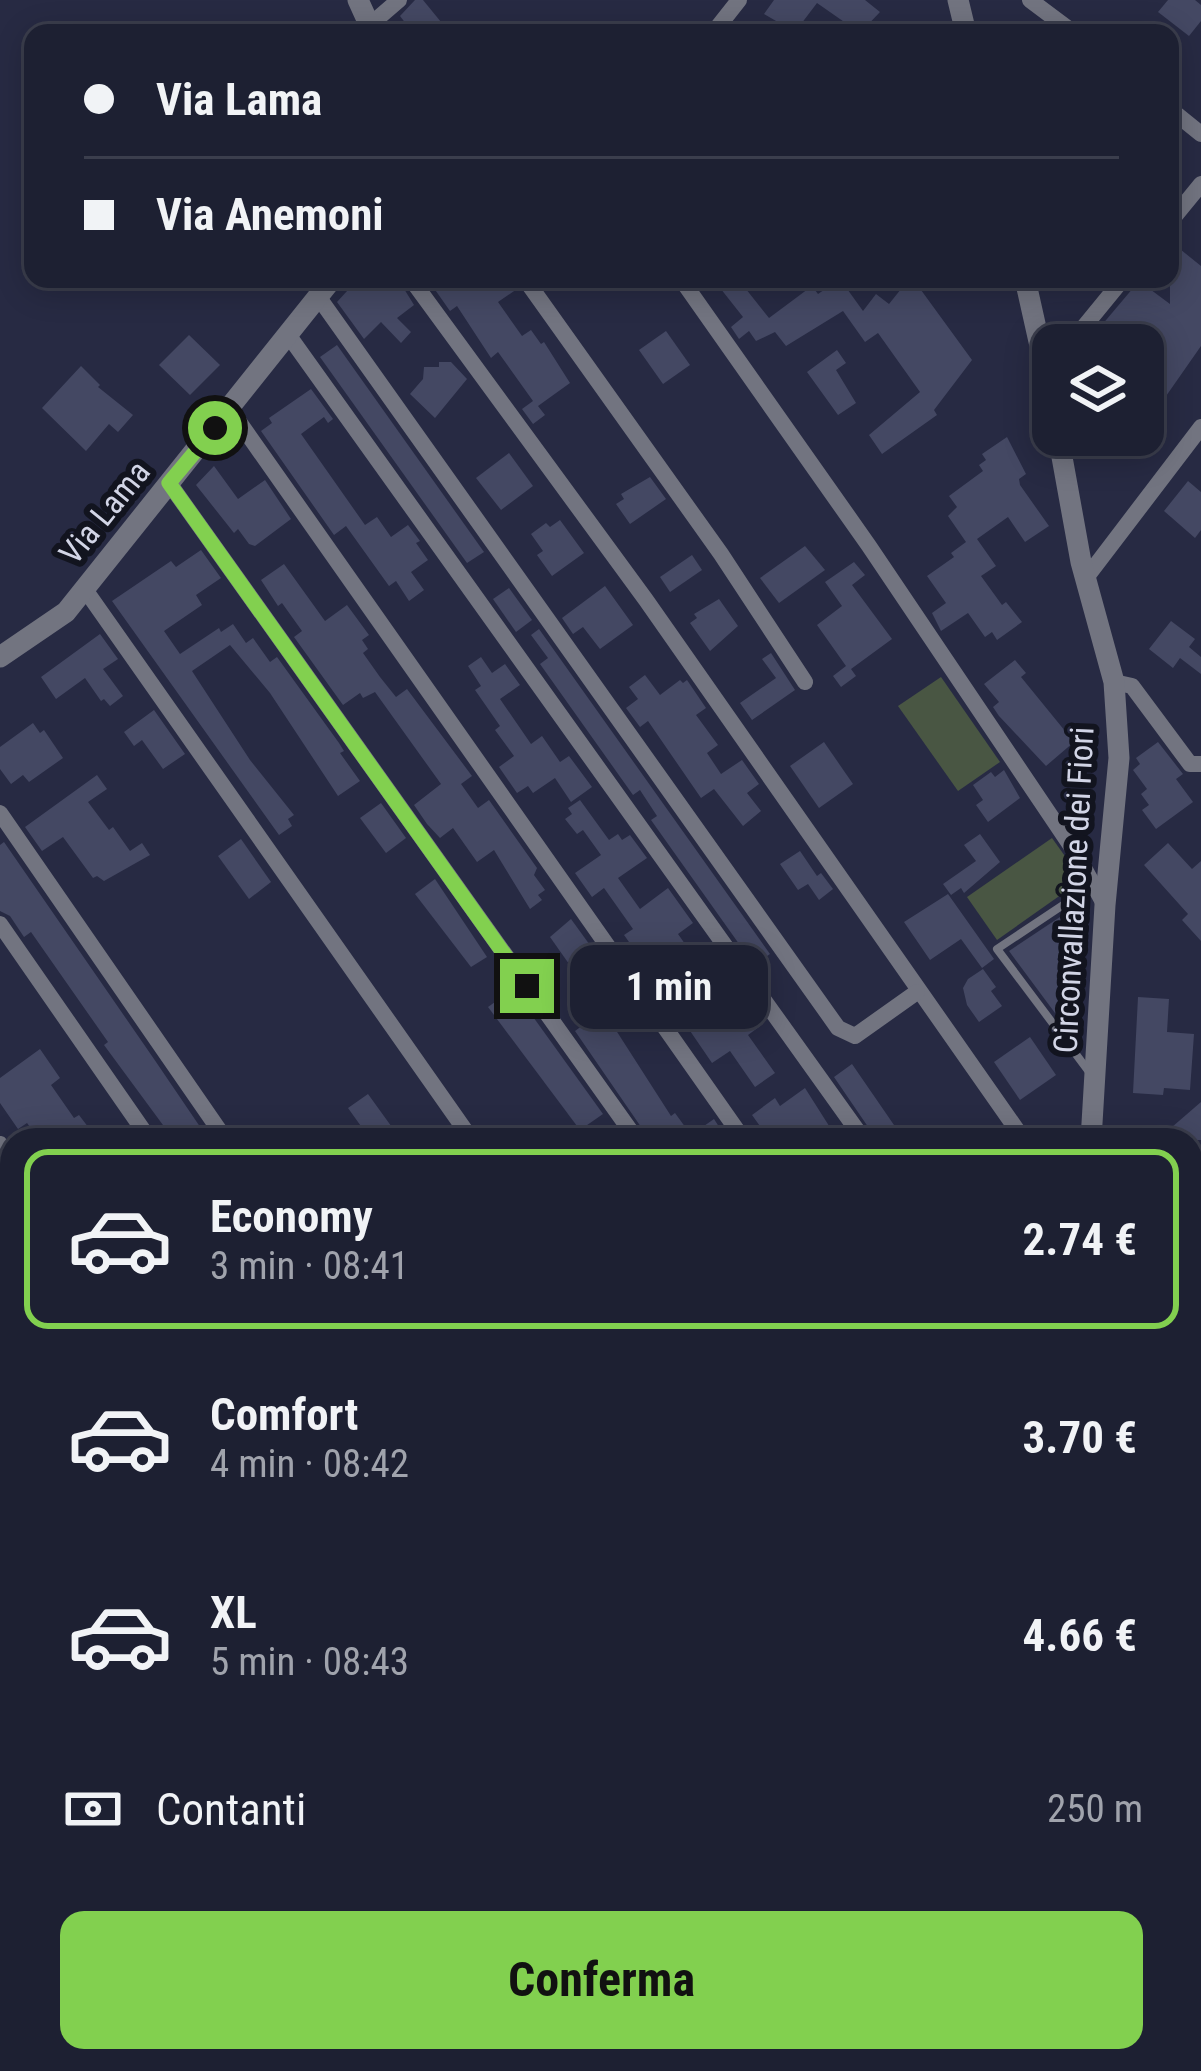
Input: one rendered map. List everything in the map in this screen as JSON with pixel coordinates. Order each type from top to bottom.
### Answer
[{"type":"street","points":[[376,24],[399,0]]},
{"type":"street","points":[[720,24],[739,0]]},
{"type":"street","points":[[1030,0],[1062,24]]},
{"type":"street","points":[[1179,211],[1201,184]]},
{"type":"street","name":"Via Lama","points":[[0,657],[67,612],[324,288]]},
{"type":"street","points":[[326,288],[838,1028],[855,1036],[917,992]]},
{"type":"street","points":[[418,288],[646,600],[1015,1128]]},
{"type":"street","points":[[531,288],[721,554],[805,682]]},
{"type":"street","points":[[687,288],[882,565],[1077,855],[1100,897]]},
{"type":"street","points":[[1028,288],[1038,324]]},
{"type":"street","points":[[1087,324],[1117,288]]},
{"type":"street","points":[[289,336],[855,1128]]},
{"type":"street","points":[[230,409],[736,1128]]},
{"type":"street","points":[[1086,578],[1201,427]]},
{"type":"street","name":"Circonvallazione dei Fiori","points":[[1062,456],[1086,578],[1114,682],[1119,758],[1100,897],[1092,1128]]},
{"type":"street","points":[[169,483],[628,1128]]},
{"type":"street","points":[[84,588],[464,1128]]},
{"type":"street","points":[[1114,682],[1132,686],[1190,764],[1201,764]]},
{"type":"street","points":[[0,813],[218,1128]]},
{"type":"street","points":[[0,924],[142,1128]]},
{"type":"lane","points":[[1095,1078],[998,949],[1078,895],[1100,897]]},
{"type":"green space","points":[[941,677],[1000,762],[958,791],[898,706]]},
{"type":"green space","points":[[1052,838],[1082,880],[997,940],[967,897]]},
{"type":"building","points":[[415,0],[423,0],[441,22],[406,24],[400,16]]},
{"type":"building","points":[[774,0],[865,0],[880,12],[869,24],[847,24],[817,3],[801,24],[781,24],[764,14]]},
{"type":"building","points":[[1168,0],[1195,0],[1201,5],[1201,21],[1189,36],[1158,12]]},
{"type":"building","points":[[1179,248],[1201,266],[1201,346],[1164,399],[1164,324],[1103,324],[1133,288],[1148,288],[1170,304],[1170,288],[1179,288]]},
{"type":"building","points":[[350,288],[404,288],[414,305],[397,318],[411,332],[401,343],[381,322],[364,339],[337,302]]},
{"type":"building","points":[[434,288],[516,288],[498,302],[522,336],[531,330],[544,342],[570,383],[538,406],[545,415],[533,424],[522,409],[533,401],[498,352],[491,358],[457,306],[450,311]]},
{"type":"building","points":[[720,288],[745,288],[769,318],[809,288],[818,294],[827,288],[846,288],[863,311],[876,294],[889,304],[902,288],[920,288],[972,360],[934,410],[937,415],[882,454],[869,435],[920,392],[878,333],[865,342],[843,311],[786,346],[775,332],[756,341],[749,331],[739,339],[731,327],[743,317]]},
{"type":"building","points":[[666,331],[690,365],[663,384],[639,350]]},
{"type":"building","points":[[189,335],[220,365],[190,395],[159,365]]},
{"type":"building","points":[[337,345],[484,552],[467,563],[320,357]]},
{"type":"building","points":[[837,350],[846,363],[836,370],[856,403],[838,415],[807,372]]},
{"type":"building","points":[[439,362],[451,362],[467,379],[435,418],[410,394],[423,379],[424,367],[439,367]]},
{"type":"building","points":[[81,366],[98,387],[133,415],[118,432],[109,424],[86,451],[42,408]]},
{"type":"building","points":[[311,389],[333,419],[328,423],[324,417],[301,434],[365,525],[377,517],[391,537],[408,525],[420,541],[416,543],[428,560],[411,572],[424,590],[409,601],[396,581],[389,586],[346,526],[334,535],[261,431],[272,423],[269,418]]},
{"type":"building","points":[[1007,437],[1026,474],[1019,479],[1020,485],[1049,526],[1025,542],[1008,517],[977,539],[996,566],[981,576],[1002,605],[1006,602],[1022,622],[997,640],[992,632],[985,637],[968,613],[941,631],[932,613],[946,603],[927,576],[966,542],[948,516],[957,507],[949,496],[983,471],[979,465],[986,460],[982,454]]},
{"type":"building","points":[[509,453],[533,486],[501,510],[476,478]]},
{"type":"building","points":[[214,466],[238,499],[265,480],[291,519],[255,546],[249,544],[238,529],[234,533],[196,485]]},
{"type":"building","points":[[650,477],[666,499],[630,524],[616,504],[624,499],[621,494]]},
{"type":"building","points":[[1188,481],[1201,492],[1201,530],[1195,538],[1164,511]]},
{"type":"building","points":[[560,520],[584,553],[552,576],[537,555],[543,551],[531,534]]},
{"type":"building","points":[[805,546],[825,570],[779,603],[760,578]]},
{"type":"building","points":[[201,550],[221,578],[196,595],[202,605],[164,631],[180,654],[233,624],[246,643],[253,638],[270,662],[277,657],[339,743],[344,751],[340,753],[360,781],[338,796],[270,693],[230,645],[192,671],[250,760],[294,815],[288,819],[292,826],[279,835],[112,601],[171,561],[176,567]]},
{"type":"building","points":[[692,555],[702,570],[670,592],[660,577]]},
{"type":"building","points":[[854,562],[865,575],[852,585],[892,639],[851,669],[856,676],[841,687],[833,676],[846,666],[817,625],[842,606],[825,582]]},
{"type":"building","points":[[284,564],[325,621],[347,605],[369,635],[362,640],[368,649],[363,653],[380,677],[396,697],[407,689],[472,776],[461,784],[478,808],[489,800],[537,868],[534,875],[545,890],[538,895],[542,900],[530,909],[494,850],[477,862],[453,828],[440,838],[427,824],[414,805],[441,784],[375,692],[363,698],[360,693],[343,705],[294,637],[302,631],[261,580]]},
{"type":"building","points":[[605,586],[633,625],[600,649],[583,627],[573,634],[562,618]]},
{"type":"building","points":[[509,588],[532,620],[516,632],[493,599]]},
{"type":"building","points":[[719,599],[738,626],[710,651],[690,623],[697,618],[694,614]]},
{"type":"building","points":[[1171,621],[1195,639],[1189,647],[1201,657],[1201,674],[1180,658],[1173,668],[1149,649]]},
{"type":"building","points":[[539,629],[770,954],[754,965],[651,820],[657,816],[640,790],[633,795],[540,664],[548,658],[531,635]]},
{"type":"building","points":[[100,634],[118,659],[103,669],[123,696],[110,706],[85,678],[56,699],[41,677]]},
{"type":"building","points":[[771,653],[795,690],[752,720],[740,703],[776,678],[762,659]]},
{"type":"building","points":[[481,657],[492,673],[505,664],[520,685],[500,699],[531,744],[542,736],[560,762],[569,756],[592,787],[571,802],[555,778],[533,793],[528,786],[517,793],[499,767],[514,756],[495,730],[500,726],[475,690],[481,686],[468,666]]},
{"type":"building","points":[[1015,660],[1026,673],[1021,677],[1074,742],[1046,766],[999,716],[993,707],[999,702],[984,684]]},
{"type":"building","points":[[645,675],[660,695],[687,680],[706,708],[696,715],[718,745],[707,753],[721,774],[742,760],[759,784],[747,793],[761,811],[743,826],[714,789],[701,798],[648,721],[640,727],[626,708],[638,699],[629,687]]},
{"type":"building","points":[[154,710],[185,754],[163,769],[142,740],[134,746],[124,732]]},
{"type":"building","points":[[33,723],[40,733],[44,730],[63,758],[29,782],[23,775],[11,784],[0,769],[0,747]]},
{"type":"building","points":[[824,742],[853,784],[819,808],[790,766]]},
{"type":"building","points":[[1158,742],[1183,774],[1176,779],[1193,802],[1156,829],[1142,810],[1149,805],[1141,794],[1147,789],[1133,770],[1140,764],[1136,758]]},
{"type":"building","points":[[1004,770],[1020,798],[988,822],[976,805],[983,800],[973,785],[991,772],[995,777]]},
{"type":"building","points":[[97,775],[107,789],[88,802],[130,851],[142,843],[150,855],[104,881],[93,878],[63,837],[42,851],[25,827]]},
{"type":"building","points":[[580,800],[609,840],[618,834],[622,840],[630,835],[647,858],[618,878],[640,909],[668,888],[693,923],[678,934],[726,1002],[740,992],[763,1024],[748,1035],[775,1073],[755,1087],[730,1051],[712,1063],[686,1025],[696,1018],[686,1003],[691,1000],[686,993],[695,986],[672,953],[649,970],[624,935],[633,929],[604,888],[592,897],[575,873],[601,855],[583,830],[577,834],[565,819],[572,814],[568,808]]},
{"type":"building","points":[[381,803],[406,838],[386,853],[360,818]]},
{"type":"building","points":[[980,834],[1000,862],[964,893],[961,888],[951,895],[943,884],[976,861],[964,845]]},
{"type":"building","points":[[241,839],[271,882],[249,899],[218,856]]},
{"type":"building","points":[[4,842],[201,1128],[165,1128],[31,932],[24,937],[10,916],[0,911],[0,845]]},
{"type":"building","points":[[1168,843],[1192,869],[1201,861],[1201,941],[1182,920],[1188,914],[1144,865]]},
{"type":"building","points":[[800,851],[833,889],[819,900],[808,884],[798,890],[780,864]]},
{"type":"building","points":[[435,879],[487,957],[471,967],[415,894]]},
{"type":"building","points":[[948,894],[994,959],[982,968],[961,939],[930,960],[904,922]]},
{"type":"building","points":[[1069,911],[1082,929],[1077,933],[1082,940],[1057,959],[1082,993],[1055,1013],[1009,951]]},
{"type":"building","points":[[571,919],[616,981],[593,998],[550,937]]},
{"type":"building","points":[[983,969],[1002,1006],[979,1022],[967,1005],[963,988]]},
{"type":"building","points":[[513,989],[603,1114],[579,1128],[488,1007]]},
{"type":"building","points":[[607,994],[623,1016],[612,1024],[671,1116],[675,1113],[686,1128],[642,1128],[575,1031],[587,1015],[583,1011]]},
{"type":"building","points":[[1138,997],[1169,999],[1167,1032],[1194,1034],[1190,1090],[1133,1093]]},
{"type":"building","points":[[1030,1037],[1056,1075],[1020,1100],[994,1062]]},
{"type":"building","points":[[40,1049],[60,1078],[51,1085],[74,1118],[79,1115],[89,1128],[31,1128],[27,1123],[17,1128],[0,1103],[0,1078]]},
{"type":"building","points":[[852,1064],[897,1128],[869,1128],[834,1077]]},
{"type":"building","points":[[805,1088],[830,1128],[761,1128],[752,1115],[775,1098],[780,1106]]},
{"type":"building","points":[[368,1094],[393,1128],[362,1128],[348,1108]]},
{"type":"building","points":[[1201,1102],[1201,1128],[1171,1128]]},
{"type":"route","points":[[215,428],[169,483],[527,986]]}]
